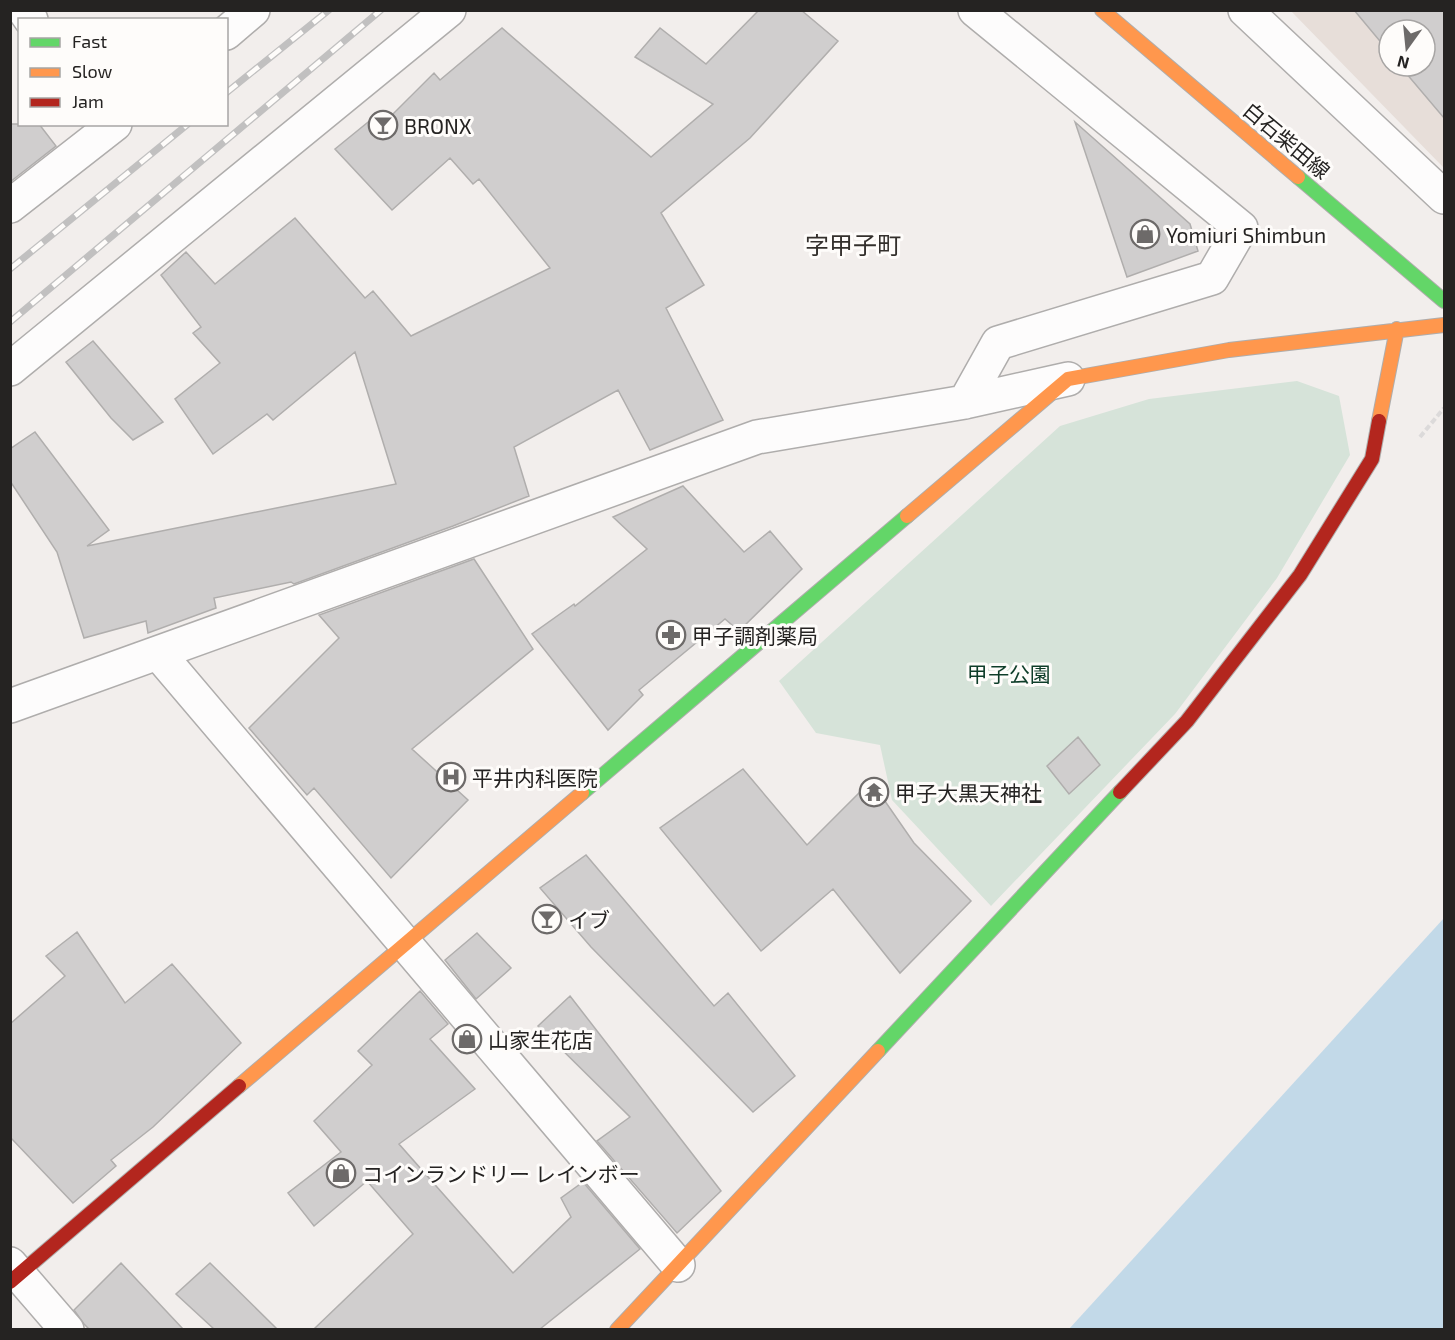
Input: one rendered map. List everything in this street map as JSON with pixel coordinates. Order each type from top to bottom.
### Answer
[{"type":"street","points":[[228,31],[253,10]]},
{"type":"street","points":[[10,369],[449,10]]},
{"type":"street","points":[[965,402],[998,343],[1212,278],[1241,228],[975,10]]},
{"type":"street","name":"白石柴田線","points":[[1102,10],[1444,302]]},
{"type":"street","points":[[1245,10],[1444,196]]},
{"type":"street","points":[[10,206],[112,126]]},
{"type":"street","points":[[10,706],[757,437],[965,402],[1068,379],[1229,350],[1444,324]]},
{"type":"street","points":[[617,1329],[1187,721],[1287,592],[1372,459],[1397,329]]},
{"type":"street","points":[[67,1329],[13,1274],[406,944],[1068,379]]},
{"type":"street","points":[[159,654],[678,1264]]},
{"type":"shaded area","points":[[1291,11],[1444,11],[1443,167]]},
{"type":"green space","name":"甲子公園","points":[[1297,381],[1339,396],[1350,455],[1277,578],[1175,714],[991,906],[892,800],[880,745],[816,733],[779,681],[1060,426],[1149,399]]},
{"type":"water","points":[[1444,918],[1444,1329],[1069,1329]]},
{"type":"building","points":[[759,10],[801,10],[838,41],[750,138],[661,213],[704,285],[666,308],[723,420],[650,450],[618,390],[514,447],[529,496],[294,584],[291,582],[214,598],[216,608],[148,633],[146,621],[84,638],[57,552],[10,481],[10,449],[35,432],[109,530],[87,546],[396,484],[355,352],[273,420],[267,414],[213,454],[175,399],[220,363],[193,333],[201,327],[161,275],[186,252],[215,284],[295,218],[365,298],[373,291],[411,336],[550,268],[479,179],[473,184],[450,158],[392,210],[335,149],[378,114],[385,122],[434,73],[440,80],[502,28],[651,157],[713,104],[635,57],[660,28],[706,64]]},
{"type":"building","points":[[1354,10],[1444,10],[1444,118],[1410,78],[1437,78],[1437,18],[1377,18],[1377,38]]},
{"type":"building","points":[[1075,122],[1190,224],[1198,251],[1127,277]]},
{"type":"building","points":[[10,124],[41,126],[56,146],[10,182]]},
{"type":"building","points":[[93,341],[163,422],[133,440],[111,418],[66,362]]},
{"type":"building","points":[[683,486],[744,552],[770,531],[802,569],[739,631],[725,619],[639,690],[643,695],[608,730],[532,634],[574,604],[575,606],[647,549],[613,517]]},
{"type":"building","points":[[474,559],[533,649],[412,749],[468,800],[391,878],[314,788],[307,795],[249,728],[339,638],[319,615]]},
{"type":"building","points":[[1078,737],[1100,765],[1069,794],[1047,766]]},
{"type":"building","points":[[743,769],[807,845],[871,781],[914,843],[971,901],[900,973],[833,889],[761,951],[660,828]]},
{"type":"building","points":[[586,855],[714,1006],[728,993],[795,1076],[753,1112],[591,947],[540,888]]},
{"type":"building","points":[[77,932],[125,1003],[172,964],[241,1043],[153,1127],[111,1160],[116,1166],[73,1203],[10,1137],[10,1024],[65,976],[46,956]]},
{"type":"building","points":[[477,933],[511,968],[476,999],[445,960]]},
{"type":"building","points":[[420,991],[448,1024],[430,1039],[475,1089],[399,1144],[513,1273],[571,1217],[561,1198],[583,1182],[640,1249],[540,1329],[314,1329],[413,1234],[367,1181],[314,1226],[288,1193],[341,1152],[314,1121],[372,1065],[358,1051]]},
{"type":"building","points":[[570,996],[721,1191],[677,1233],[597,1141],[630,1117],[538,1026]]},
{"type":"building","points":[[121,1263],[183,1329],[89,1329],[84,1324],[74,1310]]},
{"type":"building","points":[[210,1263],[277,1329],[214,1329],[176,1294]]},
{"type":"railway","points":[[228,91],[329,10]]},
{"type":"railway","points":[[10,322],[381,10]]},
{"type":"railway","points":[[10,269],[186,126]]},
{"type":"traffic: fast","points":[[1298,177],[1444,301]]},
{"type":"traffic: fast","points":[[582,793],[907,516]]},
{"type":"traffic: fast","points":[[878,1051],[1120,792]]},
{"type":"traffic: slow","points":[[1102,10],[1298,177]]},
{"type":"traffic: slow","points":[[907,516],[1068,379],[1229,350],[1444,325]]},
{"type":"traffic: slow","points":[[1379,421],[1397,329]]},
{"type":"traffic: slow","points":[[239,1086],[582,793]]},
{"type":"traffic: slow","points":[[617,1330],[878,1051]]},
{"type":"traffic: jam","points":[[1120,792],[1187,721],[1300,575],[1372,459],[1379,421]]},
{"type":"traffic: jam","points":[[10,1282],[239,1086]]},
{"type":"place","name":"BRONX","points":[[383,125]]},
{"type":"place","name":"Yomiuri Shimbun","points":[[1145,234]]},
{"type":"place","name":"甲子調剤薬局","points":[[671,635]]},
{"type":"place","name":"平井内科医院","points":[[451,777]]},
{"type":"place","name":"甲子大黒天神社","points":[[874,792]]},
{"type":"place","name":"イブ","points":[[547,919]]},
{"type":"place","name":"山家生花店","points":[[467,1039]]},
{"type":"place","name":"コインランドリー レインボー","points":[[341,1173]]},
{"type":"district","name":"字甲子町","points":[[853,244]]}]
